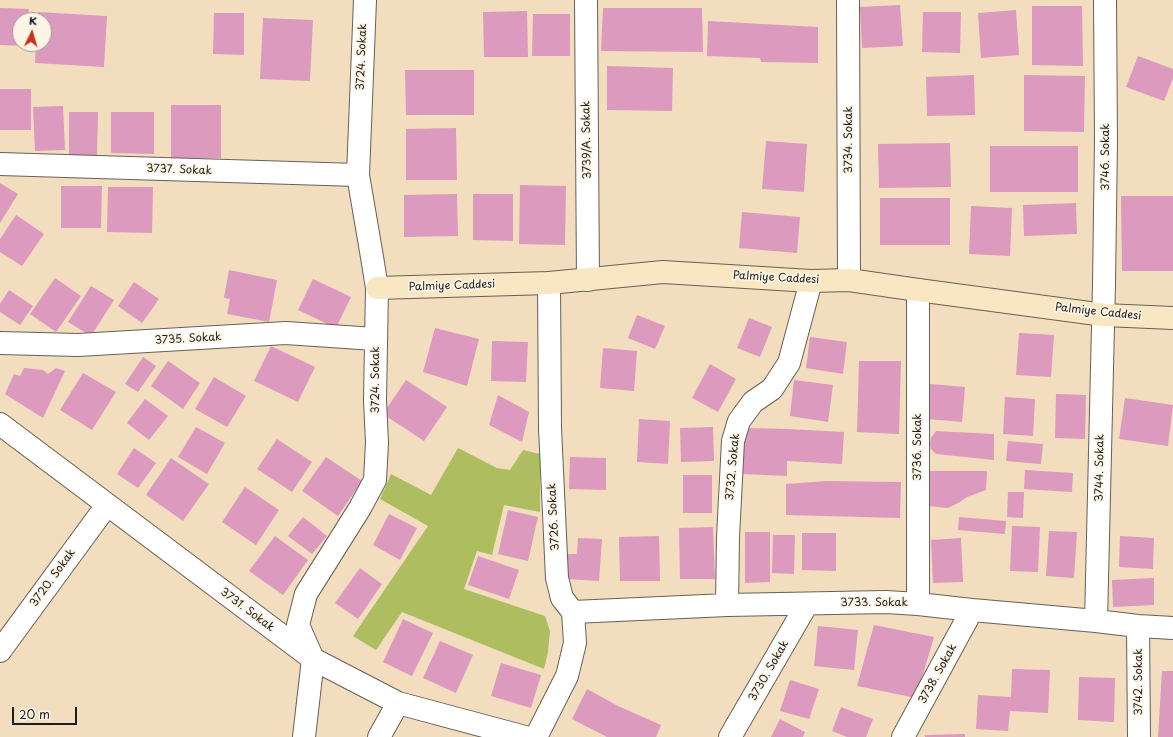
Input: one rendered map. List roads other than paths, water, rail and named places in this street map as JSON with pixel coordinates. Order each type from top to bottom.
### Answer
[{"type":"street","name":"3724. Sokak","points":[[313,659],[298,625],[306,594],[360,508],[374,480],[377,443],[375,400],[377,288],[358,175],[365,0]]},
{"type":"street","name":"3739/A. Sokak","points":[[586,0],[588,280]]},
{"type":"street","name":"3734. Sokak","points":[[848,0],[849,280]]},
{"type":"street","name":"3746. Sokak","points":[[1104,315],[1106,140],[1105,0]]},
{"type":"street","name":"3737. Sokak","points":[[0,164],[358,175]]},
{"type":"street","name":"Palmiye Caddesi","points":[[377,288],[548,283],[663,272],[811,281],[849,280],[1104,315],[1173,318]]},
{"type":"street","name":"3732. Sokak","points":[[727,605],[728,537],[733,441],[739,421],[753,402],[772,389],[788,363],[811,281]]},
{"type":"street","name":"3726. Sokak","points":[[548,283],[550,428],[557,578],[562,598],[573,612]]},
{"type":"street","name":"3736. Sokak","points":[[918,290],[918,604]]},
{"type":"street","name":"3744. Sokak","points":[[1096,621],[1104,315]]},
{"type":"street","name":"3735. Sokak","points":[[0,343],[78,345],[286,333],[376,339]]},
{"type":"street","name":"3731. Sokak","points":[[0,424],[313,659],[398,703],[525,737]]},
{"type":"street","name":"3720. Sokak","points":[[0,651],[107,505]]},
{"type":"street","name":"3733. Sokak","points":[[573,612],[727,605],[886,602],[1173,628]]},
{"type":"street","name":"3730. Sokak","points":[[730,737],[807,604]]},
{"type":"street","name":"3738. Sokak","points":[[903,737],[972,610]]},
{"type":"street","points":[[536,737],[567,676],[575,643],[573,612]]},
{"type":"street","name":"3742. Sokak","points":[[1138,626],[1139,737]]},
{"type":"street","points":[[304,737],[313,659]]},
{"type":"street","points":[[379,737],[398,703]]}]
